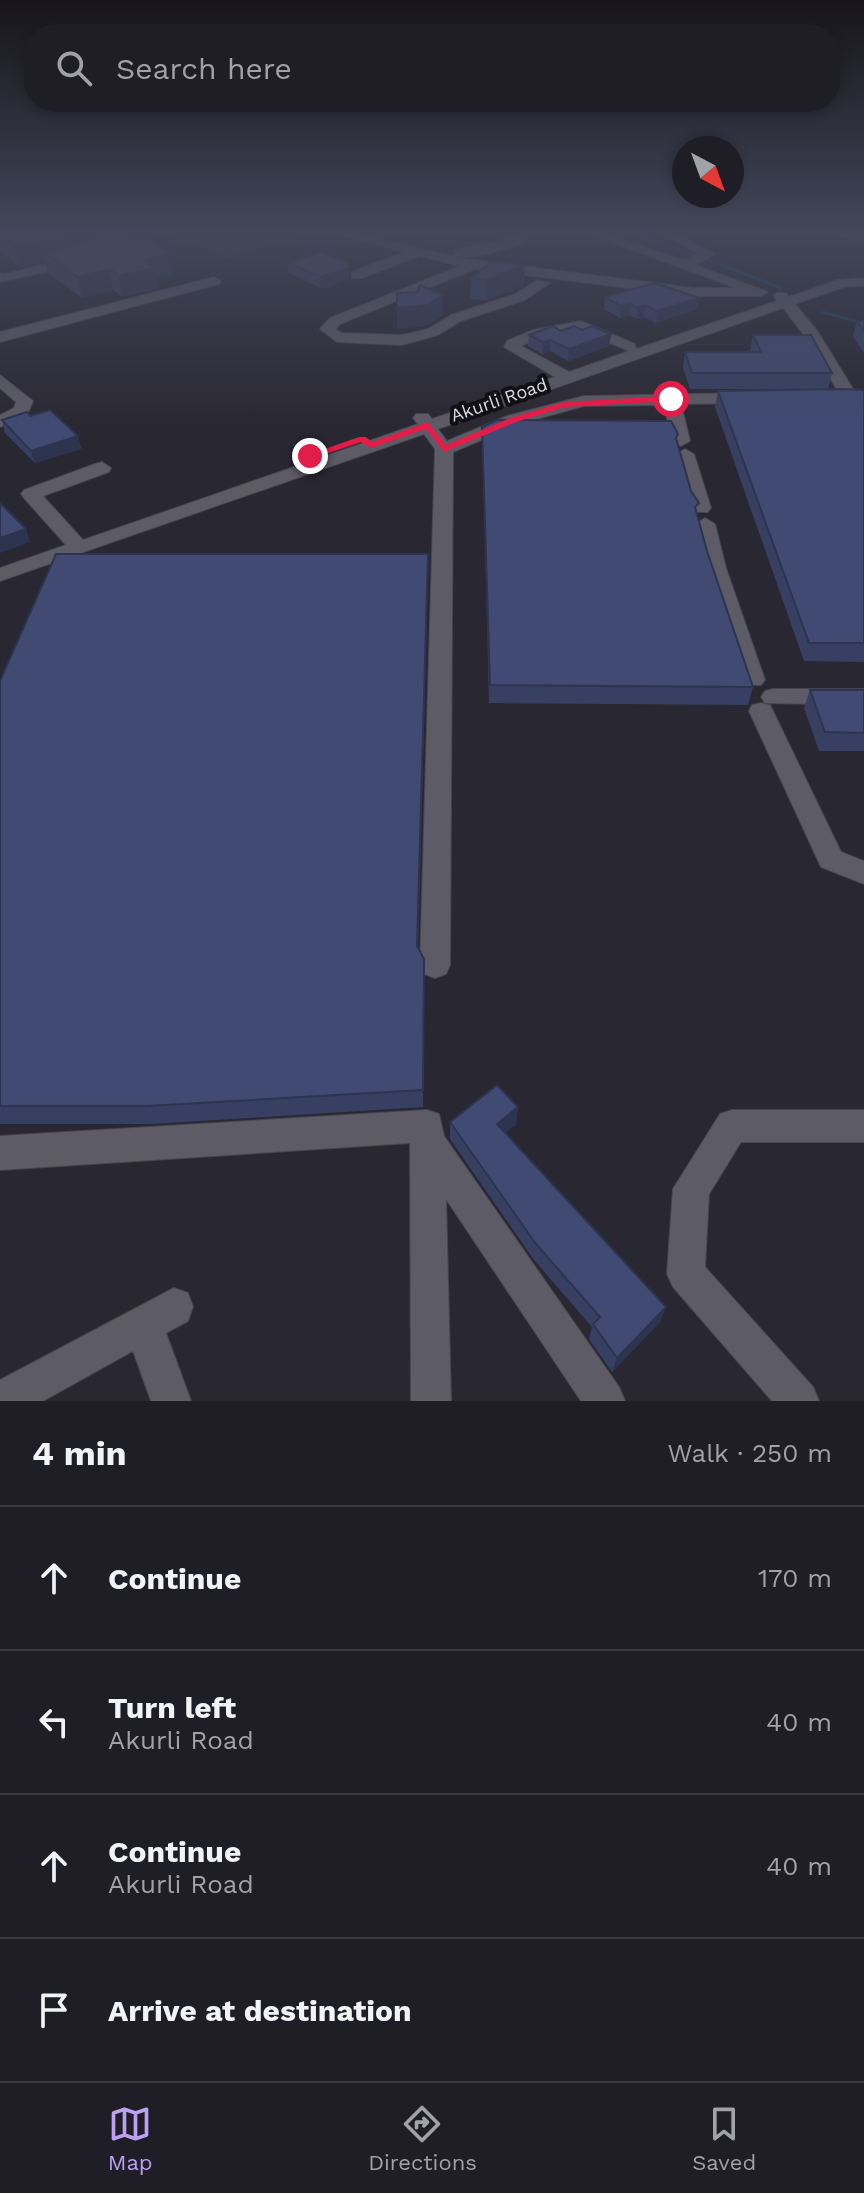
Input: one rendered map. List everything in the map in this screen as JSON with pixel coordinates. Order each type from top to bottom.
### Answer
[{"type":"street","points":[[0,337],[148,298]]},
{"type":"street","points":[[391,298],[335,321],[328,329],[337,337],[402,340],[433,332],[456,318],[517,298]]},
{"type":"street","points":[[761,298],[779,300]]},
{"type":"street","points":[[775,298],[850,397]]},
{"type":"street","name":"Akurli Road","points":[[639,346],[670,328],[785,298]]},
{"type":"street","points":[[679,303],[715,314]]},
{"type":"street","points":[[482,312],[544,328],[577,319],[603,323],[639,346]]},
{"type":"street","name":"Akurli Road","points":[[9,566],[561,374],[715,314]]},
{"type":"street","points":[[561,374],[512,347],[512,344],[538,333],[581,325],[639,346]]},
{"type":"street","points":[[0,380],[25,401],[21,411],[0,422]]},
{"type":"street","points":[[444,449],[513,420],[564,405],[620,399],[761,398]]},
{"type":"street","points":[[671,399],[716,568],[753,680]]},
{"type":"street","points":[[425,422],[444,449],[435,965]]},
{"type":"street","points":[[74,543],[31,494],[102,468]]},
{"type":"street","points":[[864,697],[767,704],[831,859],[864,873]]},
{"type":"street","points":[[0,1153],[427,1126],[431,1401]]},
{"type":"street","points":[[799,1401],[686,1274],[691,1189],[732,1126],[864,1126]]},
{"type":"street","points":[[427,1140],[605,1401]]},
{"type":"street","points":[[3,1401],[159,1316],[171,1401]]},
{"type":"building","points":[[397,298],[438,298],[427,305],[397,308]]},
{"type":"building","points":[[607,298],[698,298],[657,311],[645,305],[638,308],[630,304],[621,306]]},
{"type":"building","points":[[553,326],[561,331],[574,326],[582,330],[592,326],[611,334],[569,349],[551,340],[543,342],[529,335]]},
{"type":"building","points":[[753,335],[811,335],[832,373],[692,373],[685,352],[761,352]]},
{"type":"building","points":[[864,390],[864,643],[809,643],[718,391]]},
{"type":"building","points":[[50,410],[78,436],[31,451],[2,420],[27,412],[30,416]]},
{"type":"building","points":[[497,420],[671,421],[678,434],[676,438],[691,491],[699,503],[695,507],[707,551],[753,687],[490,685],[482,427]]},
{"type":"building","points":[[0,503],[26,529],[0,538]]},
{"type":"building","points":[[56,554],[428,554],[417,946],[424,959],[423,1090],[148,1106],[0,1106],[0,681]]},
{"type":"building","points":[[810,690],[864,690],[864,733],[825,732]]},
{"type":"building","points":[[497,1085],[518,1107],[497,1124],[666,1307],[617,1358],[593,1324],[600,1317],[536,1244],[450,1122]]},
{"type":"waterway","points":[[822,312],[864,323]]},
{"type":"route","points":[[310,456],[362,439],[371,445],[428,425],[444,449],[513,420],[564,405],[584,401],[671,399]]}]
